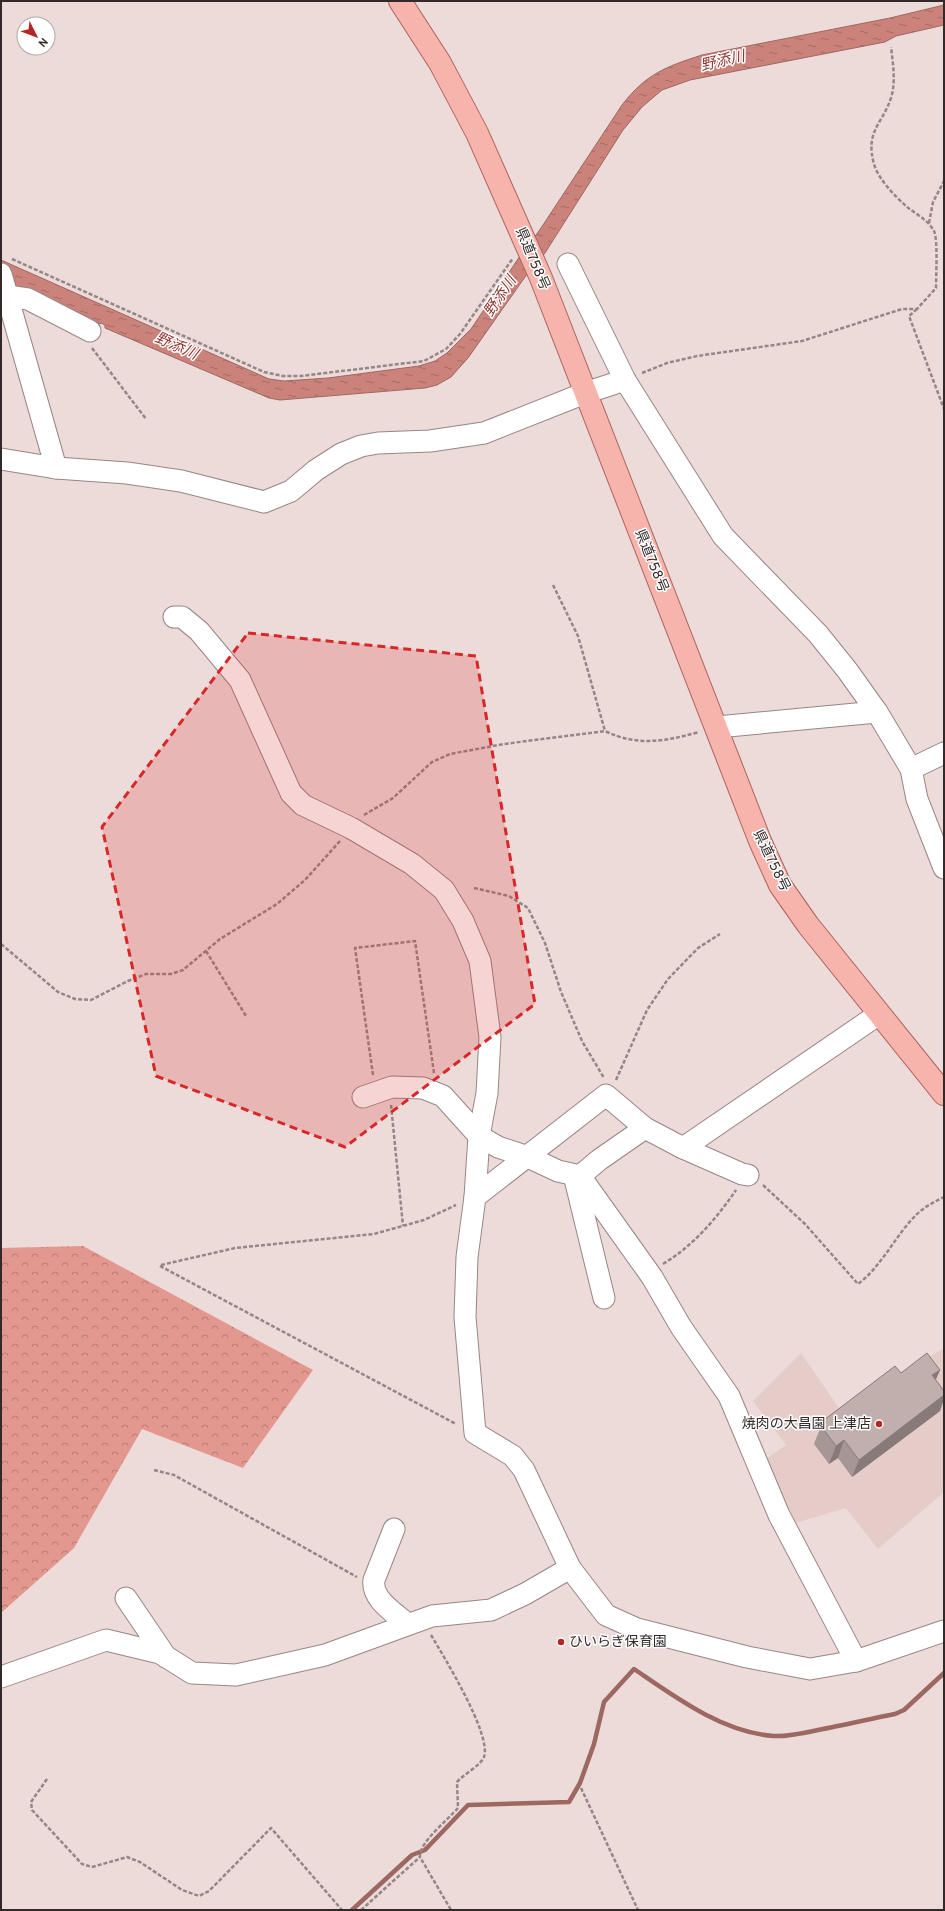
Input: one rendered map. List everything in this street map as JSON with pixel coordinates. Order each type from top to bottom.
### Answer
[{"type":"main road","name":"県道758号","points":[[400,1],[440,63],[477,133],[519,245],[541,278],[717,727],[760,841],[780,885],[808,925],[944,1094]]},
{"type":"street","points":[[568,264],[625,380],[723,536],[818,634],[878,712],[911,768],[917,800],[944,868]]},
{"type":"street","points":[[5,279],[28,299],[85,328]]},
{"type":"street","points":[[5,279],[56,468]]},
{"type":"street","points":[[1,459],[56,468],[127,473],[181,481],[264,502],[291,491],[316,470],[341,454],[361,446],[378,443],[430,441],[484,433],[585,393],[625,380]]},
{"type":"street","points":[[174,617],[182,617],[199,631],[240,680],[291,793],[303,805],[351,828],[412,864],[444,890],[463,921],[480,961],[490,1037],[487,1093],[479,1136],[475,1197],[467,1257],[465,1317],[475,1433],[512,1456],[524,1470],[570,1568],[606,1615],[637,1629],[747,1657],[810,1669],[856,1661],[944,1631]]},
{"type":"street","points":[[717,727],[878,712]]},
{"type":"street","points":[[911,768],[944,752]]},
{"type":"street","points":[[683,1148],[879,1014]]},
{"type":"street","points":[[376,1093],[423,1088],[443,1096],[479,1136],[498,1147],[528,1157],[558,1171],[577,1175],[649,1273],[681,1327],[729,1396],[778,1515],[856,1661]]},
{"type":"street","points":[[475,1197],[606,1095],[610,1094],[645,1128],[683,1148],[745,1175]]},
{"type":"street","points":[[577,1175],[645,1128]]},
{"type":"street","points":[[577,1175],[604,1298]]},
{"type":"street","points":[[394,1528],[372,1588],[378,1597],[415,1622]]},
{"type":"street","points":[[1,1677],[106,1640],[160,1653],[192,1673],[236,1675],[325,1655],[432,1616],[490,1610],[525,1594],[570,1568]]},
{"type":"street","points":[[126,1598],[166,1657]]},
{"type":"path","points":[[891,47],[894,76],[891,98],[876,127],[870,146],[874,165],[886,184],[906,205],[929,224],[935,232],[936,288],[909,316],[944,409]]},
{"type":"path","points":[[929,224],[933,202],[944,181]]},
{"type":"path","points":[[5,279],[264,372],[289,376],[424,361],[446,348],[460,334],[519,245]]},
{"type":"path","points":[[625,380],[666,363],[705,355],[802,341],[902,309],[917,309]]},
{"type":"path","points":[[85,328],[94,352],[146,419]]},
{"type":"path","points":[[553,585],[578,636],[606,731]]},
{"type":"path","points":[[1,944],[58,992],[74,999],[91,1000],[128,981],[146,974],[171,974],[184,970],[206,951],[243,924],[277,904],[305,880],[365,814],[393,798],[432,762],[450,754],[504,744],[606,731],[617,737],[645,742],[666,741],[717,727]]},
{"type":"path","points":[[474,888],[509,896],[528,908],[545,943],[561,992],[582,1041],[610,1094]]},
{"type":"path","points":[[610,1094],[647,1010],[668,979],[698,948],[720,934]]},
{"type":"path","points":[[403,1226],[376,1093],[355,948],[415,941],[437,1094]]},
{"type":"path","points":[[206,951],[246,1016]]},
{"type":"path","points":[[649,1273],[672,1259],[721,1212],[745,1175],[756,1178],[805,1224],[858,1284],[880,1261],[915,1215],[927,1205],[944,1197]]},
{"type":"path","points":[[475,1197],[424,1220],[374,1234],[235,1248],[160,1266],[475,1433]]},
{"type":"path","points":[[154,1470],[174,1475],[352,1573],[372,1588]]},
{"type":"path","points":[[415,1622],[461,1688],[480,1730],[486,1752],[484,1760],[457,1782],[458,1808],[419,1851],[420,1857],[451,1910]]},
{"type":"path","points":[[47,1778],[31,1802],[32,1810],[82,1864],[92,1867],[127,1857],[140,1862],[182,1890],[199,1896],[209,1891],[271,1828],[342,1910]]},
{"type":"path","points":[[581,1788],[638,1910]]},
{"type":"path","points":[[361,1910],[420,1857]]},
{"type":"highlighted area","points":[[248,633],[476,656],[535,1004],[345,1147],[156,1076],[102,827]]},
{"type":"shaded area","points":[[944,1348],[944,1492],[878,1549],[846,1508],[785,1526],[760,1463],[786,1445],[753,1401],[801,1353],[841,1411]]},
{"type":"green space","points":[[83,1246],[313,1370],[243,1468],[142,1429],[74,1548],[1,1613],[1,1248]]},
{"type":"water","name":"野添川","points":[[944,5],[944,25],[896,36],[885,42],[690,80],[662,90],[642,107],[623,130],[545,253],[525,277],[468,358],[451,377],[437,385],[425,388],[280,400],[269,398],[105,328],[105,325],[101,323],[100,324],[10,286],[1,284],[1,260],[269,379],[284,381],[328,378],[419,366],[435,361],[447,353],[471,329],[520,256],[539,231],[622,105],[639,86],[648,79],[667,68],[702,55],[890,18]]},
{"type":"building","name":"焼肉の大昌園 上津店","points":[[927,1353],[940,1370],[932,1375],[944,1391],[944,1395],[859,1460],[844,1440],[836,1446],[821,1426],[826,1422],[824,1420],[895,1366],[901,1373]]},
{"type":"waterway","points":[[352,1910],[412,1855],[425,1850],[468,1805],[569,1802],[580,1783],[594,1744],[604,1702],[634,1669],[700,1712],[736,1728],[773,1736],[790,1735],[895,1714],[904,1710],[944,1673]]},
{"type":"place","name":"焼肉の大昌園 上津店","points":[[879,1424]]},
{"type":"place","name":"ひいらぎ保育園","points":[[561,1642]]}]
